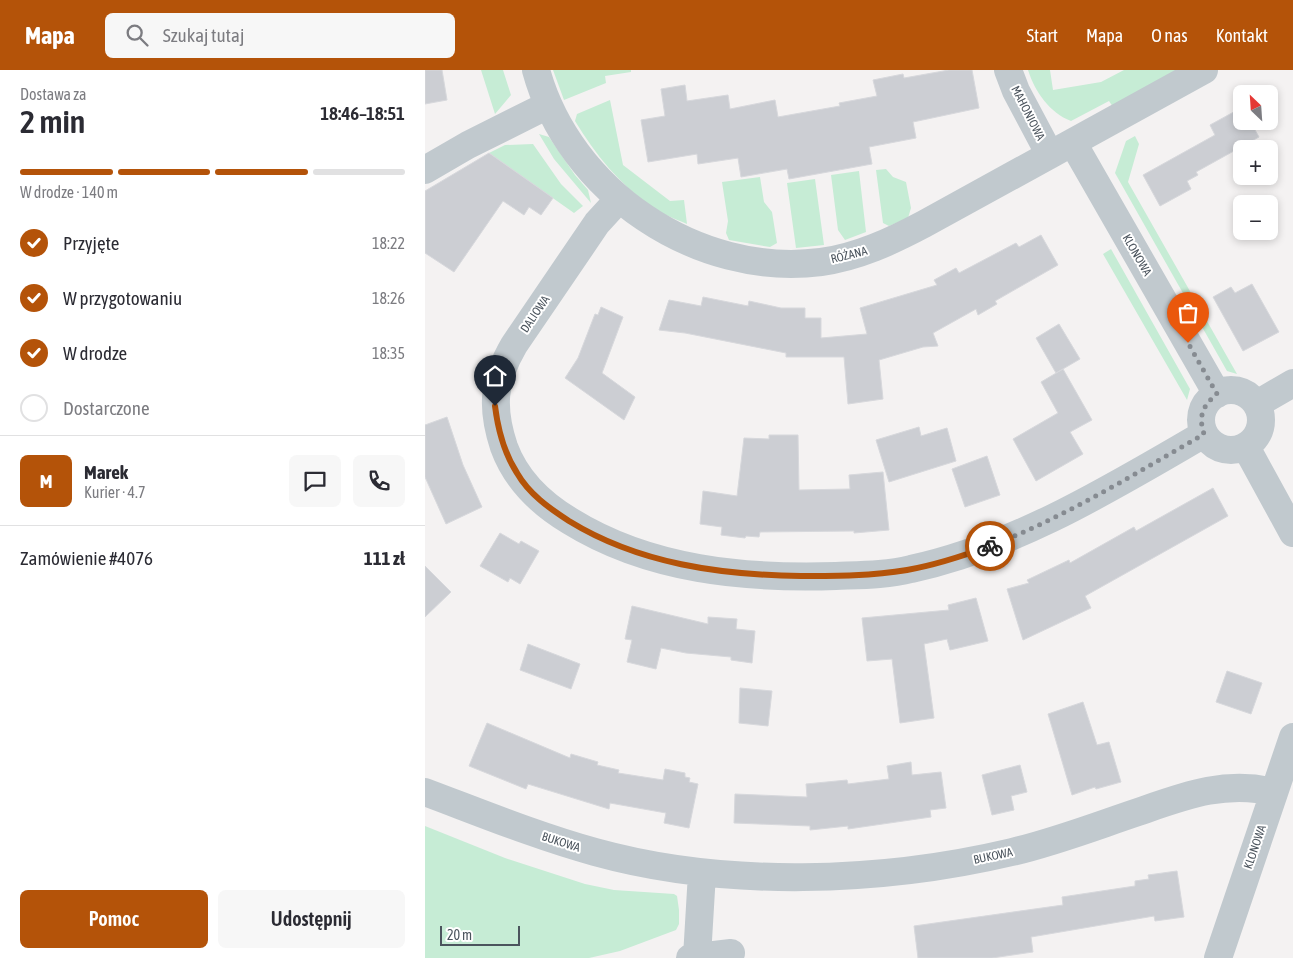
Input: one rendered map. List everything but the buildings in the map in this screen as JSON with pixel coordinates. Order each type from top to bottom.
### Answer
[{"type":"street","name":"RÓŻANA","points":[[536,70],[548,105],[570,144],[619,199],[637,213],[672,234],[714,251],[752,261],[789,264],[821,262],[853,255],[883,244],[925,224],[1204,70]]},
{"type":"street","name":"MAHONIOWA","points":[[1008,70],[1016,91],[1061,149]]},
{"type":"street","points":[[425,170],[468,145],[548,105]]},
{"type":"street","name":"KLONOWA","points":[[1061,149],[1217,394]]},
{"type":"street","name":"DALIOWA","points":[[619,199],[593,228],[514,345],[504,363],[497,383],[495,406],[498,429],[507,454],[517,474],[534,495],[553,511],[605,541],[663,560],[720,571],[821,576],[881,574],[908,570],[961,556],[1016,536],[1072,508],[1204,434]]},
{"type":"street","points":[[1257,404],[1293,383]]},
{"type":"street","points":[[1228,390],[1240,391],[1250,396],[1257,404],[1261,414],[1261,426],[1256,437],[1246,447],[1228,450],[1219,448],[1211,443],[1204,434],[1201,423],[1203,410],[1209,400],[1217,394],[1228,390]]},
{"type":"street","points":[[1246,447],[1293,533]]},
{"type":"street","name":"KLONOWA","points":[[1217,958],[1293,737]]},
{"type":"street","name":"BUKOWA","points":[[425,792],[527,831],[596,853],[702,873],[735,876],[818,876],[902,871],[990,857],[1039,845],[1175,799],[1210,790],[1241,786],[1274,792]]},
{"type":"street","points":[[702,873],[693,958],[731,953]]},
{"type":"green space","points":[[481,70],[503,70],[511,95],[495,114]]},
{"type":"green space","points":[[553,70],[631,70],[631,72],[605,76],[606,83],[564,100]]},
{"type":"green space","points":[[1028,70],[1050,70],[1053,90],[1101,82],[1124,70],[1176,70],[1113,107],[1109,101],[1071,121],[1056,113],[1044,101]]},
{"type":"green space","points":[[610,100],[623,165],[670,201],[684,200],[687,224],[656,210],[629,189],[600,157],[575,121],[577,114]]},
{"type":"green space","points":[[539,134],[549,137],[575,175],[588,190],[591,203],[554,159]]},
{"type":"green space","points":[[1135,136],[1139,144],[1128,182],[1237,374],[1227,371],[1115,173],[1126,141]]},
{"type":"green space","points":[[533,144],[561,184],[583,206],[574,213],[489,153],[505,145]]},
{"type":"green space","points":[[886,169],[893,177],[906,182],[911,208],[908,218],[889,226],[883,223],[876,170]]},
{"type":"green space","points":[[859,171],[866,232],[845,240],[838,230],[831,175]]},
{"type":"green space","points":[[760,177],[764,202],[772,212],[777,243],[770,247],[729,240],[726,233],[728,221],[722,182]]},
{"type":"green space","points":[[815,179],[824,245],[796,248],[787,183]]},
{"type":"green space","points":[[1111,249],[1190,389],[1187,400],[1103,254]]},
{"type":"green space","points":[[425,826],[505,858],[585,884],[614,890],[674,894],[677,896],[679,924],[676,930],[620,951],[589,958],[425,958]]},
{"type":"way so far","points":[[990,546],[1016,536],[1072,508],[1204,434],[1201,423],[1203,410],[1209,400],[1217,394],[1188,343]]},
{"type":"route","points":[[495,406],[498,429],[507,454],[517,474],[534,495],[553,511],[605,541],[663,560],[720,571],[754,574],[821,576],[881,574],[932,564],[990,546]]}]
